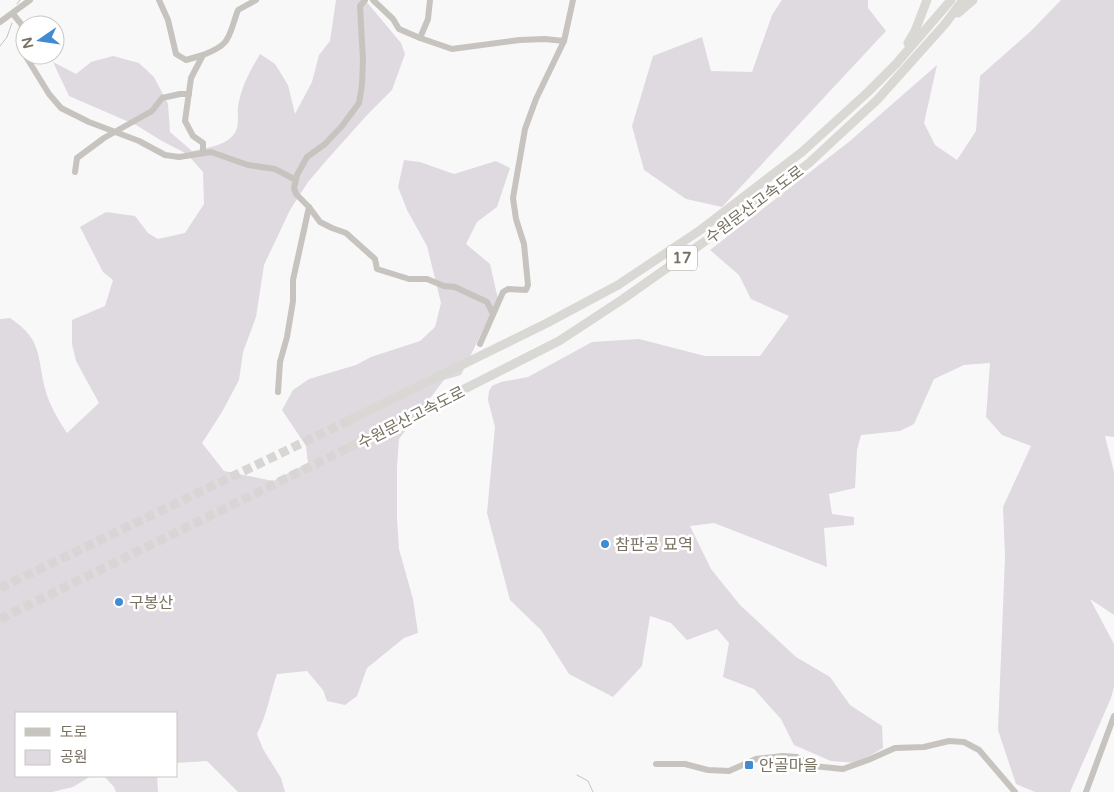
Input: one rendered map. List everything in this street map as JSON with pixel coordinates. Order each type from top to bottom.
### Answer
[{"type":"highway","points":[[896,64],[915,31],[927,0]]},
{"type":"highway","name":"수원문산고속도로","points":[[350,420],[547,323],[618,285],[699,231],[802,152],[868,92],[896,64],[951,0]]},
{"type":"highway","name":"수원문산고속도로","points":[[350,448],[559,342],[696,248],[809,163],[877,100],[945,24],[963,0]]},
{"type":"highway","points":[[945,24],[973,0]]},
{"type":"street","points":[[0,22],[30,0]]},
{"type":"street","points":[[159,0],[168,20],[176,54],[186,60],[219,49],[229,39],[238,10],[256,0]]},
{"type":"street","points":[[365,0],[360,6],[363,69],[359,103],[342,126],[325,144],[307,157],[296,180],[294,188],[296,194],[320,222],[346,233],[375,259],[377,269],[409,280],[427,279],[455,288],[487,302],[493,314]]},
{"type":"street","points":[[373,0],[394,19],[399,29],[452,49],[520,40],[545,39],[564,41]]},
{"type":"street","points":[[420,38],[428,19],[430,0]]},
{"type":"street","points":[[480,344],[503,292],[508,289],[526,290],[528,285],[524,244],[516,219],[513,198],[525,129],[536,99],[564,41],[573,0]]},
{"type":"street","points":[[203,55],[191,78],[185,121],[194,136],[203,143],[203,153]]},
{"type":"street","points":[[31,65],[61,108],[139,141],[165,155],[179,157],[211,152],[248,165],[275,169],[296,180]]},
{"type":"street","points":[[75,172],[77,158],[89,148],[152,111],[162,98],[189,94]]},
{"type":"street","points":[[278,392],[280,362],[292,301],[293,280],[309,207]]},
{"type":"street","points":[[1086,792],[1114,716]]},
{"type":"street","points":[[656,764],[686,764],[708,770],[729,771],[756,759],[782,756],[797,757],[813,766],[843,768],[868,760],[895,748],[924,747],[949,741],[964,742],[979,750],[1016,792]]},
{"type":"green space","points":[[336,0],[365,0],[401,43],[405,54],[392,90],[368,114],[308,182],[290,210],[264,265],[256,317],[243,352],[239,380],[222,412],[202,443],[224,471],[273,481],[308,463],[306,446],[282,410],[293,390],[309,379],[356,365],[371,357],[420,341],[435,327],[441,303],[427,246],[407,210],[398,187],[404,160],[420,162],[454,174],[496,161],[510,168],[497,207],[477,222],[466,244],[490,264],[498,299],[461,375],[444,380],[399,439],[397,518],[399,549],[413,599],[418,633],[404,638],[367,668],[357,696],[345,705],[327,701],[323,690],[307,671],[277,674],[266,712],[257,734],[263,749],[281,778],[285,792],[238,792],[207,761],[178,763],[178,712],[15,712],[15,777],[89,777],[73,787],[52,792],[0,792],[0,319],[10,318],[29,334],[34,342],[47,397],[67,433],[99,403],[76,361],[72,344],[72,320],[105,306],[113,280],[103,272],[80,227],[106,212],[135,216],[148,233],[158,239],[185,233],[204,204],[203,172],[187,154],[136,125],[69,96],[54,65],[59,65],[76,74],[91,62],[113,56],[139,63],[154,77],[168,104],[170,132],[192,151],[221,144],[236,131],[241,93],[249,73],[260,54],[275,64],[288,85],[295,114],[312,82],[319,55],[330,41]]},
{"type":"green space","points":[[782,0],[868,0],[868,8],[886,31],[722,207],[686,199],[644,170],[632,126],[653,56],[702,37],[711,71],[752,72],[772,15]]},
{"type":"green space","points":[[1061,0],[1114,0],[1114,437],[1105,436],[1114,472],[1114,615],[1090,599],[1114,644],[1114,687],[1070,792],[1035,792],[1016,784],[998,730],[1005,557],[1003,507],[1031,446],[1002,435],[986,417],[990,363],[964,365],[934,379],[914,424],[900,431],[861,435],[857,450],[855,488],[829,494],[832,514],[854,517],[854,525],[824,528],[827,567],[714,523],[690,526],[711,569],[740,605],[796,657],[830,677],[850,705],[882,726],[883,748],[857,763],[831,761],[794,745],[781,719],[754,689],[723,677],[729,643],[717,629],[687,640],[671,623],[650,616],[642,666],[613,697],[569,674],[541,630],[510,600],[487,513],[495,427],[488,400],[489,391],[492,386],[501,382],[528,377],[592,342],[639,339],[705,356],[760,356],[789,316],[751,299],[739,275],[710,250],[850,141],[937,65],[924,123],[935,145],[957,160],[976,131],[980,76],[1031,31]]},
{"type":"green space","points":[[105,777],[157,777],[158,792],[116,792]]},
{"type":"waterway","points":[[17,4],[20,0]]},
{"type":"waterway","points":[[0,46],[7,37],[12,23]]},
{"type":"waterway","points":[[577,775],[588,781],[593,792]]},
{"type":"tunnel","points":[[0,588],[350,420]]},
{"type":"tunnel","points":[[0,619],[350,447]]},
{"type":"place","name":"참판공 묘역","points":[[605,544]]},
{"type":"place","name":"구봉산","points":[[119,602]]},
{"type":"place","name":"안골마을","points":[[749,765]]}]
